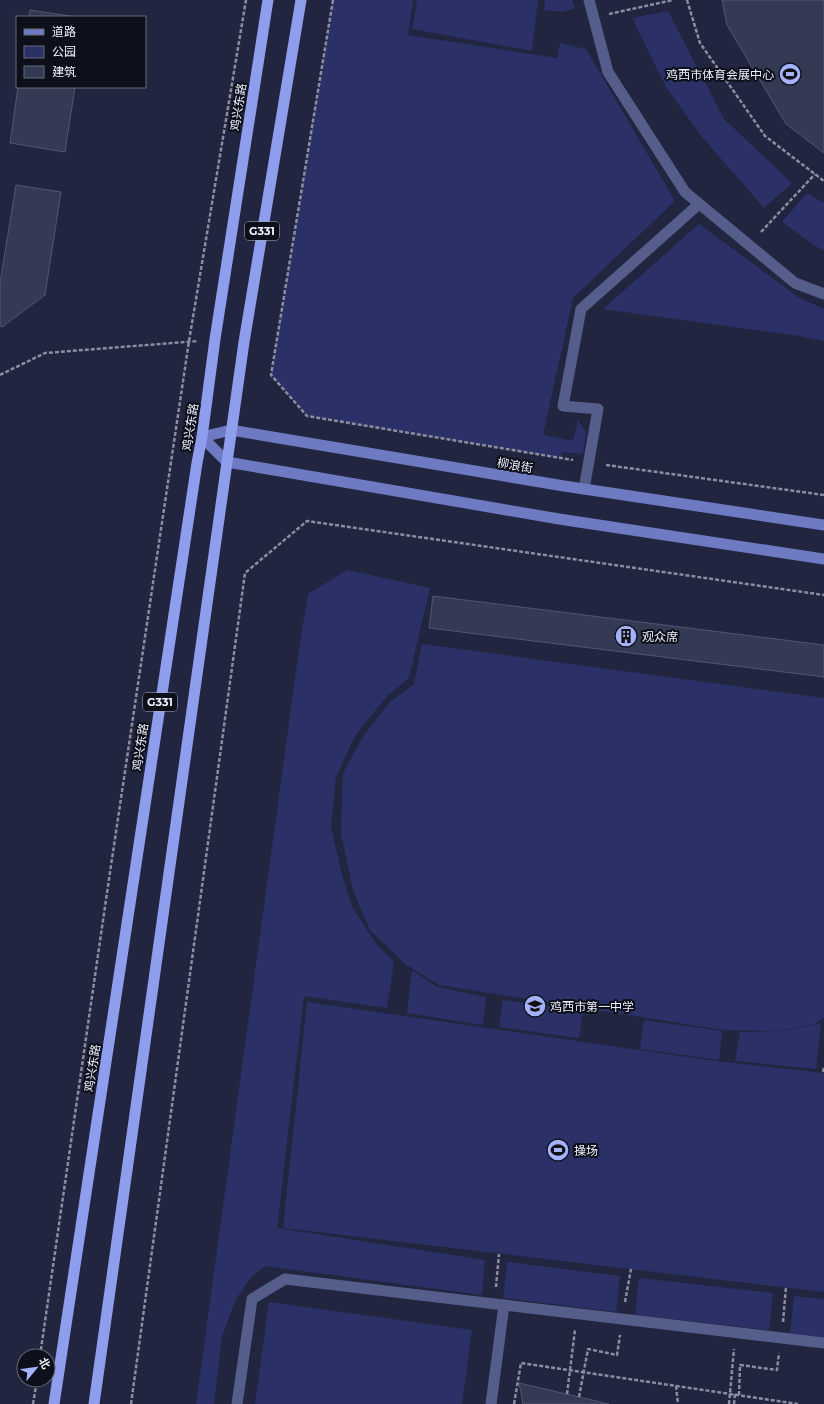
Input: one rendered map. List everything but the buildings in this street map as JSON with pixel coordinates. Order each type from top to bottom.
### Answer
[{"type":"highway","name":"鸡兴东路","points":[[54,1404],[202,437],[215,339],[268,0]]},
{"type":"highway","name":"G331","points":[[94,1404],[231,430],[300,0]]},
{"type":"main road","name":"柳浪街","points":[[202,437],[231,430],[584,489],[824,526]]},
{"type":"main road","points":[[202,437],[227,462],[559,519],[824,559]]},
{"type":"street","points":[[589,0],[608,72],[685,192],[795,283],[824,294]]},
{"type":"street","points":[[584,489],[598,410],[563,406],[582,309],[699,204]]},
{"type":"street","points":[[237,1404],[252,1299],[285,1279],[824,1344]]},
{"type":"street","points":[[491,1404],[499,1304]]},
{"type":"path","points":[[41,1348],[189,341],[246,0]]},
{"type":"path","points":[[333,0],[271,375],[307,416],[589,462],[824,495]]},
{"type":"path","points":[[594,17],[673,0]]},
{"type":"path","points":[[687,0],[700,43],[764,136],[824,181]]},
{"type":"path","points":[[749,245],[815,174]]},
{"type":"path","points":[[0,375],[45,353],[215,339]]},
{"type":"path","points":[[131,1404],[245,574],[307,522],[824,595]]},
{"type":"path","points":[[823,1072],[824,1067]]},
{"type":"path","points":[[499,1254],[499,1304]]},
{"type":"path","points":[[622,1319],[631,1269]]},
{"type":"path","points":[[782,1338],[786,1287]]},
{"type":"path","points":[[567,1394],[577,1314]]},
{"type":"path","points":[[729,1404],[735,1333]]},
{"type":"path","points":[[579,1397],[588,1349],[617,1355]]},
{"type":"path","points":[[514,1404],[521,1363],[798,1404]]},
{"type":"path","points":[[739,1395],[740,1365],[777,1370]]},
{"type":"path","points":[[676,1386],[678,1404]]},
{"type":"path","points":[[33,1404],[36,1388]]},
{"type":"path","points":[[734,1404],[735,1394]]},
{"type":"green space","points":[[333,0],[413,0],[408,35],[557,58],[560,43],[586,49],[675,201],[573,298],[543,435],[573,441],[578,420],[586,432],[583,454],[563,452],[561,458],[307,416],[271,375]]},
{"type":"green space","points":[[417,0],[538,0],[532,51],[412,29]]},
{"type":"green space","points":[[545,0],[572,0],[575,8],[563,12],[544,10]]},
{"type":"green space","points":[[668,11],[724,119],[792,183],[764,208],[702,137],[666,87],[632,18]]},
{"type":"green space","points":[[807,193],[824,203],[824,251],[782,222]]},
{"type":"green space","points":[[699,224],[798,297],[824,309],[824,341],[799,336],[603,309]]},
{"type":"green space","points":[[347,570],[430,588],[409,678],[386,697],[355,736],[336,777],[331,827],[342,874],[352,907],[375,942],[394,962],[387,1008],[304,996],[277,1228],[485,1260],[482,1295],[265,1266],[251,1277],[236,1299],[222,1336],[214,1404],[196,1404],[300,642],[308,594]]},
{"type":"green space","points":[[422,644],[824,698],[824,1018],[814,1024],[779,1031],[723,1030],[439,985],[405,964],[370,930],[353,890],[341,834],[343,773],[364,735],[390,702],[414,684]]},
{"type":"green space","points":[[412,970],[437,987],[486,997],[483,1025],[407,1013]]},
{"type":"green space","points":[[503,1000],[583,1011],[579,1038],[499,1027]]},
{"type":"green space","name":"操场","points":[[307,1002],[715,1061],[824,1073],[824,1292],[283,1228]]},
{"type":"green space","points":[[644,1020],[722,1031],[719,1060],[640,1049]]},
{"type":"green space","points":[[821,1023],[816,1069],[735,1061],[740,1032],[783,1031]]},
{"type":"green space","points":[[507,1262],[620,1276],[616,1312],[503,1298]]},
{"type":"green space","points":[[639,1278],[773,1293],[769,1330],[635,1315]]},
{"type":"green space","points":[[794,1296],[824,1299],[824,1338],[790,1334]]},
{"type":"green space","points":[[269,1302],[472,1330],[462,1404],[255,1404]]},
{"type":"place","name":"鸡西市体育会展中心","points":[[790,74]]},
{"type":"place","name":"观众席","points":[[626,636]]},
{"type":"place","name":"鸡西市第一中学","points":[[535,1006]]},
{"type":"place","name":"操场","points":[[558,1150]]}]
